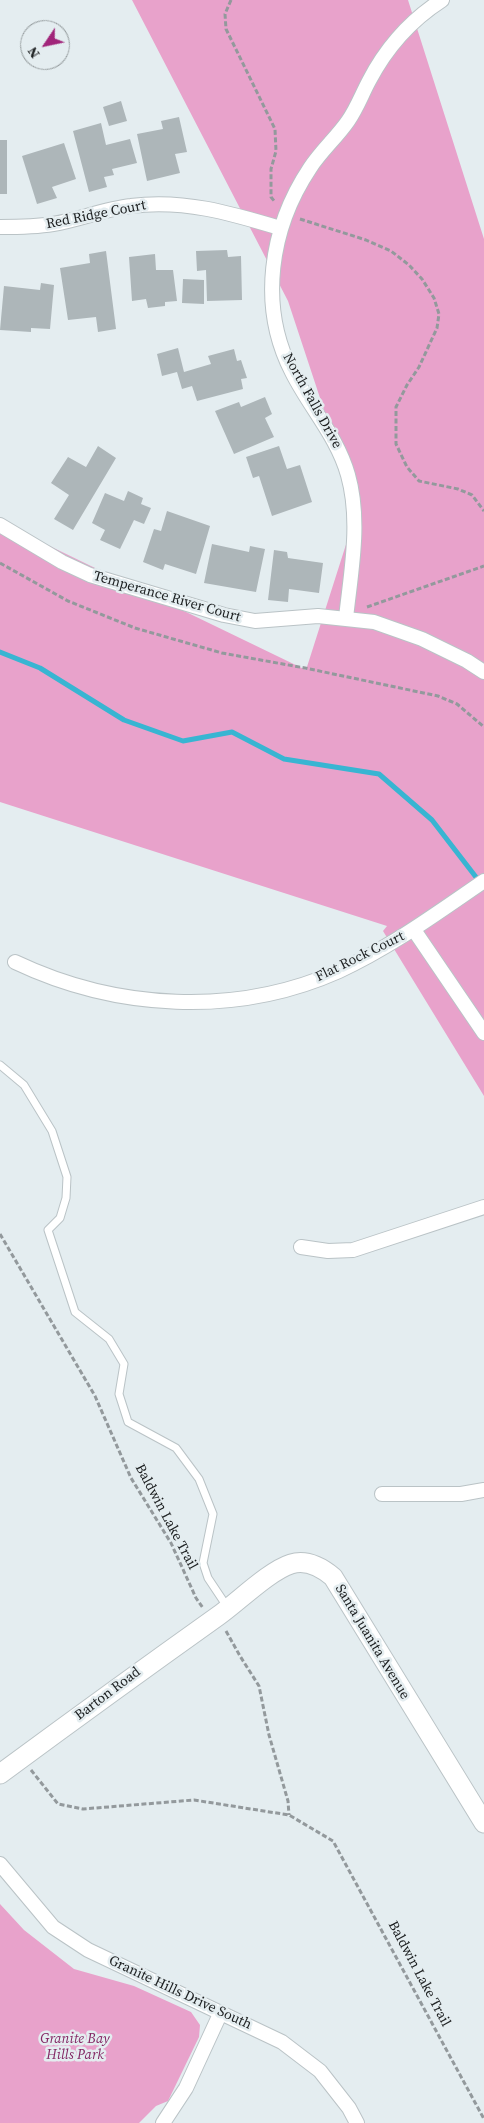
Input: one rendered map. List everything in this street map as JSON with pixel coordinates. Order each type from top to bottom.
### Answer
[{"type":"street","name":"North Falls Drive","points":[[346,618],[354,534],[354,504],[348,476],[338,448],[326,425],[291,371],[281,345],[274,314],[272,286],[274,258],[285,214],[296,189],[311,165],[340,132],[352,115],[386,52],[404,31],[427,10],[442,0]]},
{"type":"street","name":"Red Ridge Court","points":[[0,227],[54,224],[110,209],[162,204],[217,209],[280,228]]},
{"type":"street","name":"Temperance River Court","points":[[0,525],[62,562],[90,575],[224,615],[255,621],[318,616],[374,622],[422,639],[460,657],[484,672]]},
{"type":"street","name":"Flat Rock Court","points":[[15,962],[64,982],[102,993],[147,1001],[180,1003],[226,1001],[265,994],[303,984],[339,971],[414,930],[484,881]]},
{"type":"street","points":[[414,930],[484,1033]]},
{"type":"street","points":[[301,1247],[328,1251],[354,1250],[484,1207]]},
{"type":"street","points":[[382,1494],[462,1494],[484,1490]]},
{"type":"street","name":"Santa Juanita Avenue","points":[[223,1613],[279,1569],[292,1564],[313,1564],[322,1568],[333,1577],[484,1823]]},
{"type":"street","name":"Barton Road","points":[[0,1774],[140,1670],[223,1613]]},
{"type":"street","name":"Granite Hills Drive South","points":[[0,1864],[53,1928],[88,1950],[282,2042],[320,2071],[349,2108],[357,2123]]},
{"type":"street","points":[[162,2123],[186,2088],[222,2012]]},
{"type":"lane","points":[[0,1065],[24,1085],[52,1131],[67,1177],[66,1198],[60,1218],[48,1230],[75,1312],[109,1339],[124,1364],[119,1394],[128,1422],[176,1448],[199,1479],[213,1514],[203,1563],[223,1613]]},
{"type":"path","points":[[231,0],[225,14],[226,29],[275,129],[276,151],[271,169],[270,197],[285,214],[366,240],[391,251],[410,265],[422,279],[434,298],[439,314],[437,328],[419,367],[396,407],[396,444],[407,467],[419,481],[472,495],[484,511]]},
{"type":"path","points":[[0,563],[68,601],[136,628],[222,653],[287,664],[438,696],[457,704],[484,727]]},
{"type":"path","points":[[346,618],[371,604],[484,566]]},
{"type":"path","name":"Baldwin Lake Trail","points":[[0,1234],[95,1396],[131,1478],[171,1543],[200,1606],[223,1613],[259,1686],[269,1735],[288,1802],[289,1815],[333,1840],[484,2119]]},
{"type":"path","points":[[23,1757],[44,1788],[58,1804],[83,1809],[194,1800],[289,1815]]},
{"type":"green space","points":[[132,0],[408,0],[484,239],[484,1096],[383,931],[387,926],[0,802],[0,522],[306,670],[357,510],[288,301]]},
{"type":"green space","name":"Granite Bay Hills Park","points":[[0,1904],[24,1930],[74,1969],[134,1986],[191,2012],[200,2025],[199,2037],[168,2101],[156,2106],[139,2123],[0,2123]]},
{"type":"building","points":[[121,101],[127,121],[109,126],[103,107]]},
{"type":"building","points":[[179,117],[187,152],[175,154],[180,173],[147,181],[137,134],[163,129],[161,121]]},
{"type":"building","points":[[101,123],[106,145],[130,139],[137,163],[112,169],[114,175],[104,177],[107,187],[89,192],[73,131]]},
{"type":"building","points":[[0,140],[7,140],[7,194],[0,194]]},
{"type":"building","points":[[64,143],[76,179],[52,187],[57,198],[37,204],[22,156]]},
{"type":"building","points":[[227,250],[228,257],[241,256],[242,300],[207,301],[206,270],[197,271],[196,251]]},
{"type":"building","points":[[106,251],[116,329],[98,332],[96,317],[68,320],[60,268],[90,263],[89,254]]},
{"type":"building","points":[[155,254],[156,270],[173,270],[177,301],[165,302],[165,306],[148,308],[146,299],[132,301],[129,257]]},
{"type":"building","points":[[183,279],[204,280],[204,304],[182,303]]},
{"type":"building","points":[[41,283],[54,285],[50,329],[31,328],[31,332],[0,330],[4,286],[40,290]]},
{"type":"building","points":[[178,348],[184,372],[211,364],[208,356],[234,349],[237,361],[241,360],[247,378],[241,379],[243,389],[197,401],[192,386],[182,389],[177,372],[162,376],[157,354]]},
{"type":"building","points":[[265,397],[272,414],[265,418],[274,437],[234,454],[215,411],[239,402],[241,407]]},
{"type":"building","points":[[98,446],[116,458],[73,530],[54,519],[69,495],[51,483],[68,457],[86,467]]},
{"type":"building","points":[[279,446],[287,469],[300,465],[312,502],[272,516],[259,476],[253,478],[246,457]]},
{"type":"building","points":[[128,491],[143,498],[141,504],[151,508],[144,524],[134,520],[120,549],[100,540],[105,530],[92,523],[105,493],[124,501]]},
{"type":"building","points":[[167,511],[210,526],[196,574],[165,564],[163,570],[143,562],[154,529],[161,531]]},
{"type":"building","points":[[212,544],[249,552],[250,546],[265,549],[256,592],[204,583]]},
{"type":"building","points":[[274,550],[287,552],[288,558],[323,563],[319,593],[289,589],[288,602],[268,600]]},
{"type":"waterway","points":[[0,652],[40,668],[124,720],[183,741],[232,732],[284,759],[379,774],[432,820],[479,881]]}]
